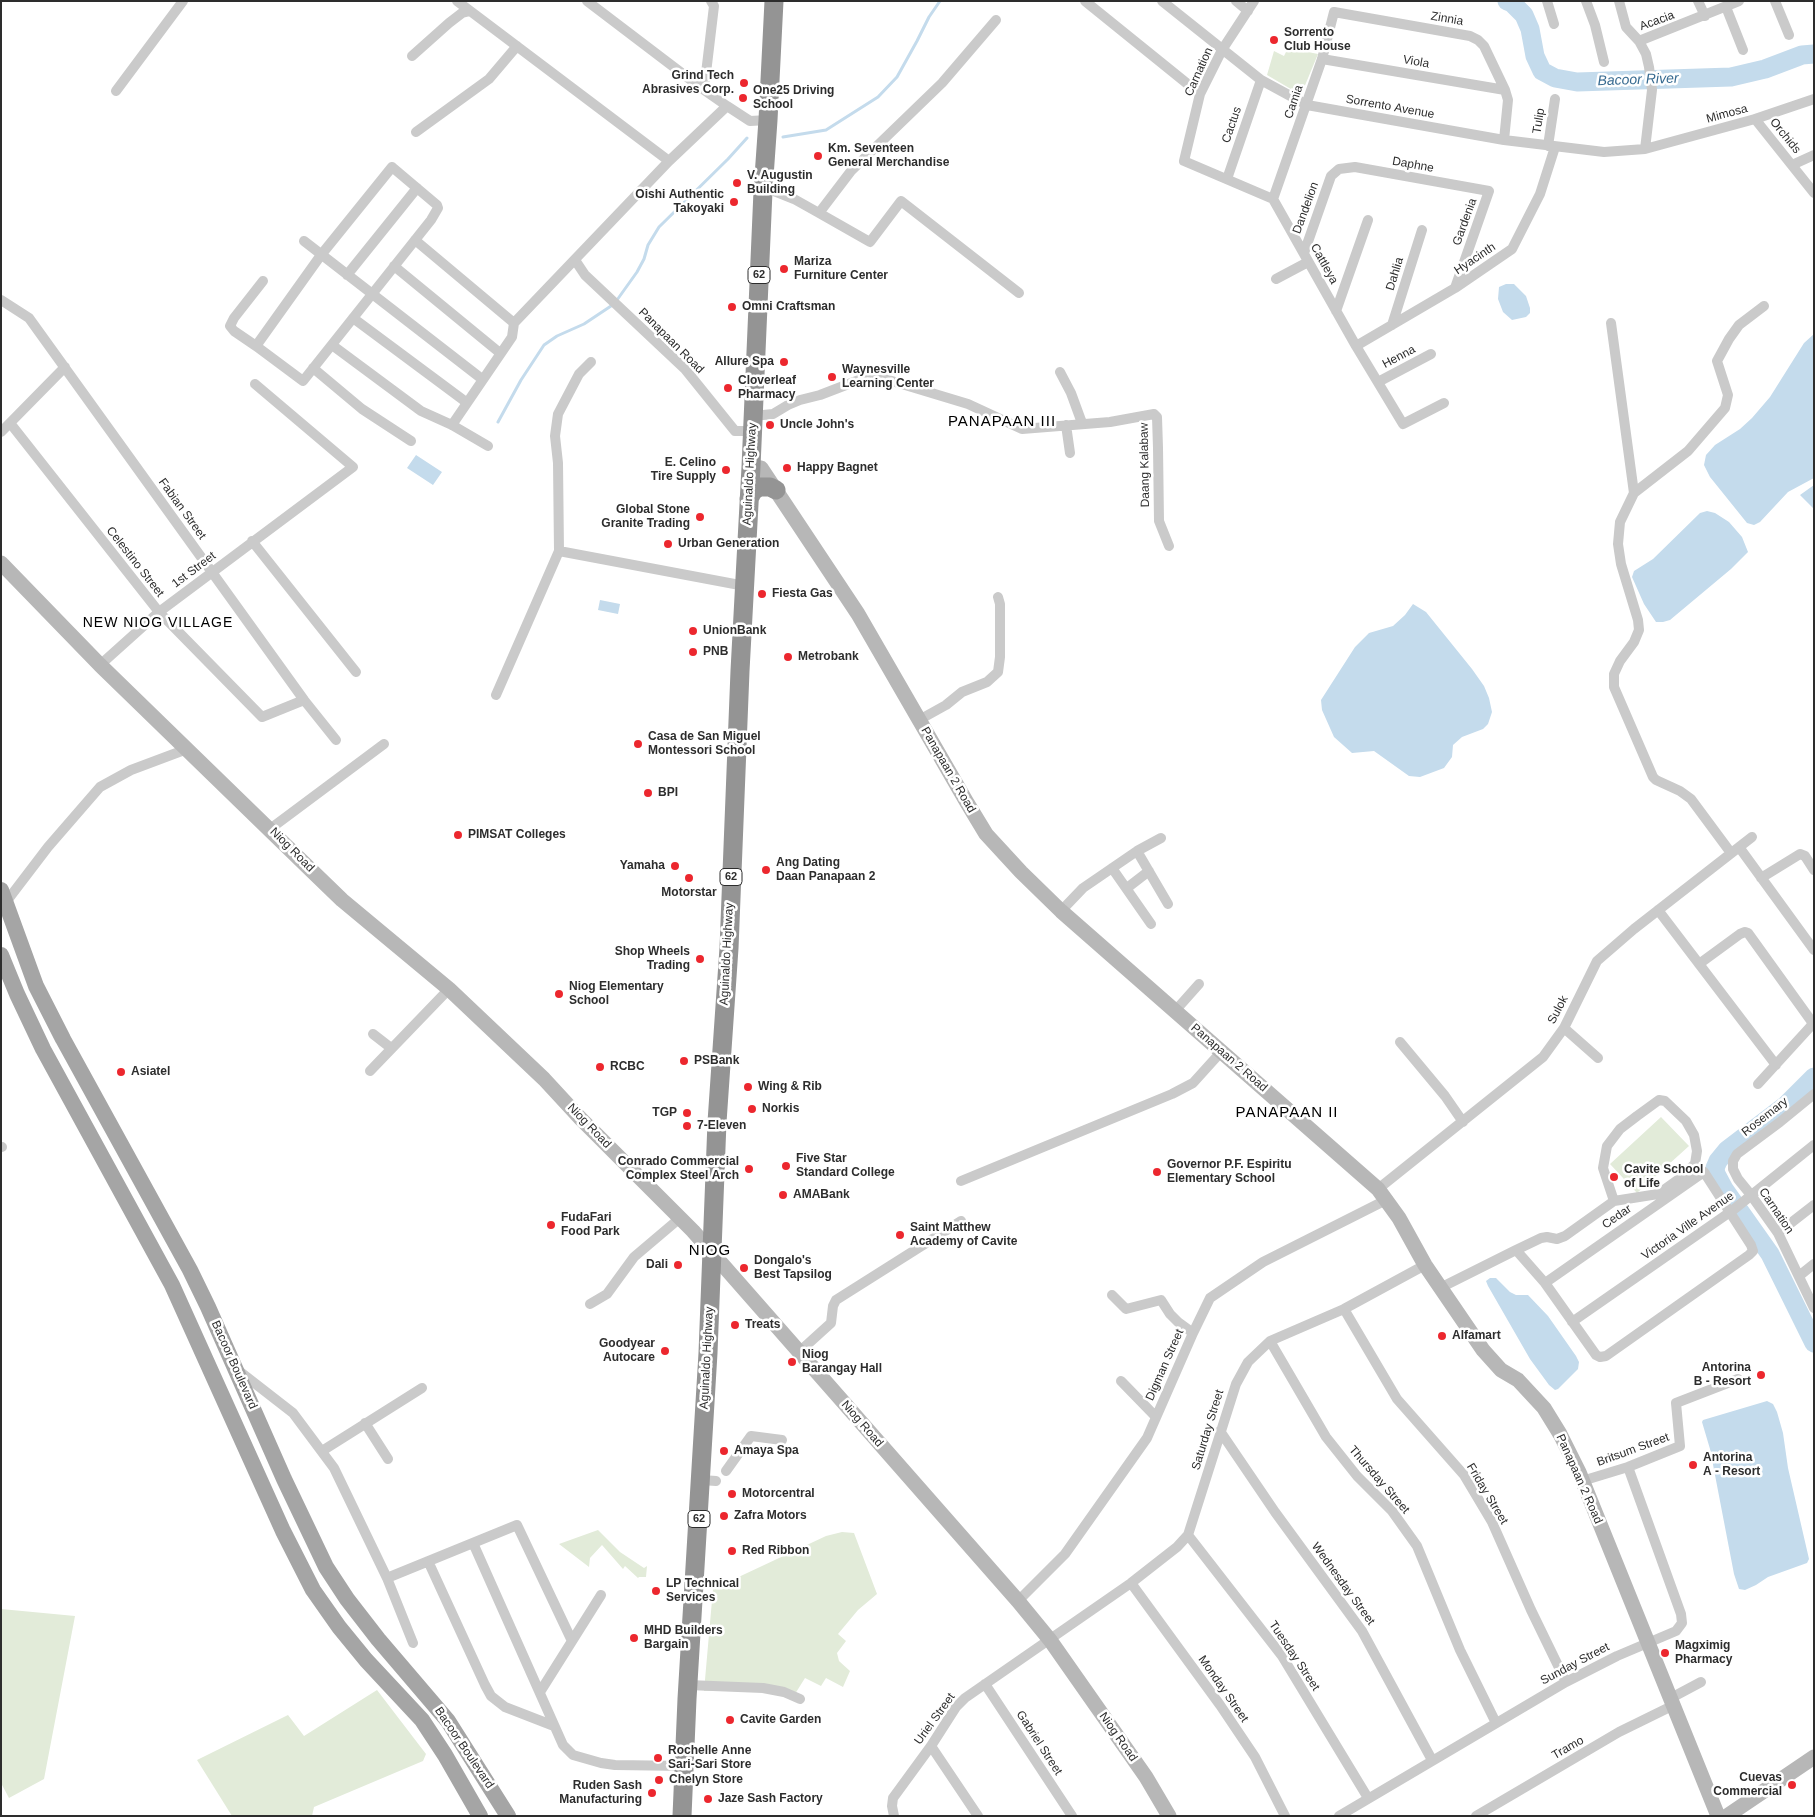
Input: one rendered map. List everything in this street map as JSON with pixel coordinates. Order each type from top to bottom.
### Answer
[{"type":"highway","name":"Aguinaldo Highway","points":[[682,1816],[688,1685],[709,1480],[712,1253],[717,1122],[729,948],[763,191],[774,1]]},
{"type":"highway","points":[[749,499],[753,491],[759,487],[770,487],[776,490]]},
{"type":"main road","name":"Bacoor Boulevard","points":[[3,901],[36,986],[190,1270],[326,1568],[378,1639],[439,1709],[508,1816]]},
{"type":"main road","name":"Bacoor Boulevard","points":[[1,955],[43,1049],[172,1285],[283,1531],[313,1590],[339,1627],[366,1660],[422,1720],[480,1815]]},
{"type":"main road","points":[[80,1116],[100,1106]]},
{"type":"main road","points":[[480,1815],[500,1802]]},
{"type":"street","points":[[116,91],[183,1]]},
{"type":"street","points":[[457,1],[669,161]]},
{"type":"street","points":[[587,1],[727,106],[750,121],[768,120]]},
{"type":"street","points":[[704,90],[714,6],[711,1]]},
{"type":"street","points":[[1085,1],[1200,94]]},
{"type":"street","name":"Sorrento Avenue","points":[[1162,1],[1261,80],[1307,105],[1504,140],[1604,152],[1645,149]]},
{"type":"street","points":[[1236,1],[1248,11]]},
{"type":"street","name":"Carnation","points":[[1227,179],[1184,161],[1200,94],[1222,50],[1254,1]]},
{"type":"street","points":[[1547,1],[1554,24]]},
{"type":"street","points":[[1586,1],[1595,25],[1604,62]]},
{"type":"street","points":[[1619,1],[1626,27],[1646,54],[1649,67],[1652,90],[1645,149]]},
{"type":"street","points":[[1698,1],[1705,16]]},
{"type":"street","name":"Acacia","points":[[1638,41],[1739,1]]},
{"type":"street","points":[[1775,1],[1789,35]]},
{"type":"street","points":[[1726,7],[1743,50]]},
{"type":"street","points":[[412,56],[454,19],[470,11]]},
{"type":"street","name":"Camia","points":[[1273,200],[1322,59],[1334,12]]},
{"type":"street","name":"Zinnia","points":[[1334,12],[1470,36],[1478,40],[1484,46],[1508,100],[1504,140]]},
{"type":"street","points":[[819,213],[851,171],[942,84],[996,20]]},
{"type":"street","points":[[416,132],[489,79],[517,46]]},
{"type":"street","name":"Viola","points":[[1322,59],[1505,90]]},
{"type":"street","name":"Cactus","points":[[1227,179],[1261,80]]},
{"type":"street","name":"Mimosa","points":[[1645,149],[1755,119],[1814,99]]},
{"type":"street","name":"Tulip","points":[[1552,146],[1555,100]]},
{"type":"street","points":[[452,425],[512,336],[514,323],[669,161],[727,106]]},
{"type":"street","name":"Orchids","points":[[1755,119],[1814,193]]},
{"type":"street","name":"Hyacinth","points":[[1356,346],[1455,288],[1512,249],[1540,194],[1552,146]]},
{"type":"street","points":[[1792,165],[1814,155]]},
{"type":"street","points":[[256,346],[321,255],[392,167],[438,207],[431,220],[302,381],[232,329],[230,326],[234,318],[263,281]]},
{"type":"street","name":"Daphne","points":[[1334,172],[1339,169],[1355,167],[1489,192]]},
{"type":"street","name":"Dandelion","points":[[1306,257],[1334,172]]},
{"type":"street","points":[[1227,179],[1273,200]]},
{"type":"street","points":[[347,275],[417,188]]},
{"type":"street","points":[[763,191],[774,190],[794,198],[870,242],[901,201],[1019,293]]},
{"type":"street","name":"Gardenia","points":[[1455,288],[1489,192]]},
{"type":"street","name":"Cattleya","points":[[1273,200],[1403,424],[1444,403]]},
{"type":"street","points":[[1336,311],[1368,220]]},
{"type":"street","name":"Dahlia","points":[[1392,325],[1422,230]]},
{"type":"street","points":[[415,240],[514,323]]},
{"type":"street","points":[[304,241],[482,379]]},
{"type":"street","points":[[1276,279],[1306,257]]},
{"type":"street","name":"Panapaan Road","points":[[574,260],[586,275],[685,369],[735,431],[753,423]]},
{"type":"street","points":[[394,266],[500,354]]},
{"type":"street","name":"Fabian Street","points":[[1,300],[29,318],[304,700],[336,740]]},
{"type":"street","points":[[1764,306],[1739,325],[1717,361],[1728,395],[1725,408],[1688,451],[1634,494],[1620,522],[1618,544],[1621,564],[1638,620],[1639,630],[1634,642],[1620,661],[1614,674],[1614,687],[1652,777],[1680,791],[1691,799],[1761,878],[1814,950]]},
{"type":"street","points":[[353,318],[466,402]]},
{"type":"street","points":[[1611,323],[1634,494]]},
{"type":"street","points":[[332,344],[421,411],[452,425],[488,446]]},
{"type":"street","name":"Henna","points":[[1378,382],[1431,354]]},
{"type":"street","points":[[496,695],[559,551],[558,463],[555,436],[558,414],[579,374],[591,362]]},
{"type":"street","points":[[1,432],[65,367]]},
{"type":"street","points":[[313,368],[362,409],[410,440]]},
{"type":"street","points":[[1060,372],[1071,393],[1082,424]]},
{"type":"street","name":"Daang Kalabaw","points":[[753,423],[800,400],[820,395],[872,375],[968,404],[1022,429],[1110,422],[1154,414],[1156,415],[1158,448],[1159,521],[1169,546]]},
{"type":"street","name":"1st Street","points":[[100,665],[158,612],[353,467],[255,384]]},
{"type":"street","name":"Celestino Street","points":[[10,423],[158,612],[262,716],[304,700]]},
{"type":"street","points":[[1066,425],[1070,453]]},
{"type":"street","name":"Panapaan 2 Road","points":[[751,467],[760,468],[858,614],[986,834],[1021,872],[1062,911],[1383,1194],[1400,1218],[1425,1265],[1483,1350],[1501,1370],[1518,1380],[1544,1408],[1560,1434],[1582,1481],[1718,1816]]},
{"type":"street","points":[[252,542],[356,672]]},
{"type":"street","points":[[559,551],[745,586]]},
{"type":"street","name":"Niog Road","points":[[1,563],[100,665],[342,900],[448,989],[544,1079],[580,1118],[680,1218],[800,1352],[1050,1640],[1146,1778],[1169,1816]]},
{"type":"street","points":[[919,720],[946,705],[962,692],[987,682],[998,672],[1000,657],[1000,604],[998,597]]},
{"type":"street","points":[[270,829],[384,744]]},
{"type":"street","points":[[3,901],[100,787],[131,770],[187,750]]},
{"type":"street","name":"Sulok","points":[[1383,1194],[1463,1122],[1544,1057],[1564,1028],[1597,961],[1658,910],[1752,837]]},
{"type":"street","points":[[1062,911],[1083,888],[1137,851],[1161,838]]},
{"type":"street","points":[[1137,851],[1168,904]]},
{"type":"street","points":[[1761,878],[1800,854],[1804,856],[1814,870]]},
{"type":"street","points":[[1112,868],[1151,924]]},
{"type":"street","points":[[1127,888],[1149,871]]},
{"type":"street","points":[[1658,910],[1776,1065]]},
{"type":"street","points":[[1699,964],[1740,934],[1748,933],[1812,1022],[1811,1026],[1758,1084]]},
{"type":"street","points":[[1175,1011],[1199,984]]},
{"type":"street","points":[[370,1070],[448,989]]},
{"type":"street","points":[[1564,1028],[1598,1058]]},
{"type":"street","points":[[373,1034],[391,1048]]},
{"type":"street","points":[[1400,1042],[1445,1096],[1463,1122]]},
{"type":"street","points":[[961,1181],[1172,1094],[1193,1083],[1221,1052]]},
{"type":"street","name":"Rosemary","points":[[1733,1161],[1737,1154],[1814,1094]]},
{"type":"street","points":[[1440,1288],[1541,1238],[1557,1239],[1565,1236],[1614,1201],[1658,1194],[1679,1179],[1695,1164],[1697,1151],[1694,1135],[1686,1121],[1664,1101],[1659,1100],[1637,1116],[1620,1130],[1607,1146],[1603,1168],[1614,1201]]},
{"type":"street","name":"Victoria Ville Avenue","points":[[1572,1322],[1732,1211],[1814,1145]]},
{"type":"street","name":"Carnation","points":[[1733,1161],[1733,1169],[1738,1179],[1778,1233],[1798,1276]]},
{"type":"street","name":"Cedar","points":[[1545,1283],[1704,1172],[1732,1211]]},
{"type":"street","name":"Digman Street","points":[[1018,1601],[1065,1554],[1147,1438],[1193,1332],[1210,1298],[1263,1262],[1383,1194]]},
{"type":"street","points":[[1778,1233],[1814,1205]]},
{"type":"street","points":[[1516,1250],[1545,1283],[1596,1355],[1600,1357],[1606,1356],[1753,1251],[1732,1211]]},
{"type":"street","points":[[590,1304],[607,1294],[634,1257],[680,1218]]},
{"type":"street","points":[[800,1352],[831,1323],[833,1306],[836,1300],[962,1221]]},
{"type":"street","points":[[1814,1264],[1798,1276],[1814,1308]]},
{"type":"street","name":"Saturday Street","points":[[1050,1640],[1131,1584],[1177,1547],[1188,1535],[1236,1384],[1248,1362],[1270,1341],[1344,1309],[1425,1265]]},
{"type":"street","points":[[1112,1295],[1126,1309],[1161,1300],[1170,1314],[1193,1332]]},
{"type":"street","name":"Friday Street","points":[[1344,1309],[1398,1399],[1464,1475],[1492,1522],[1531,1610],[1566,1682]]},
{"type":"street","name":"Thursday Street","points":[[1270,1341],[1326,1438],[1357,1476],[1392,1511],[1416,1546],[1460,1650],[1496,1723]]},
{"type":"street","points":[[236,1369],[294,1413],[334,1468],[387,1578],[413,1643]]},
{"type":"street","name":"Britsum Street","points":[[1582,1481],[1628,1467],[1680,1446],[1676,1404],[1738,1379]]},
{"type":"street","points":[[1121,1382],[1156,1417]]},
{"type":"street","points":[[322,1450],[422,1388]]},
{"type":"street","points":[[365,1423],[388,1459]]},
{"type":"street","name":"Wednesday Street","points":[[1220,1431],[1275,1512],[1362,1631],[1432,1760]]},
{"type":"street","points":[[726,1471],[751,1436],[782,1440]]},
{"type":"street","name":"Sunday Street","points":[[1338,1816],[1566,1682],[1617,1656],[1676,1630],[1682,1623],[1681,1614],[1628,1467]]},
{"type":"street","points":[[387,1578],[517,1525],[572,1641]]},
{"type":"street","name":"Tuesday Street","points":[[1188,1535],[1282,1656],[1368,1798]]},
{"type":"street","points":[[473,1543],[562,1745],[573,1755],[586,1760],[615,1765],[685,1766]]},
{"type":"street","points":[[428,1561],[484,1685],[491,1696],[506,1707],[554,1726]]},
{"type":"street","name":"Monday Street","points":[[1131,1584],[1220,1706],[1255,1758],[1285,1816]]},
{"type":"street","points":[[540,1692],[601,1595]]},
{"type":"street","name":"Uriel Street","points":[[894,1816],[893,1798],[931,1746],[956,1707],[965,1698],[1050,1640]]},
{"type":"street","name":"Tramo","points":[[1476,1816],[1672,1702],[1701,1682]]},
{"type":"street","name":"Gabriel Street","points":[[985,1684],[1072,1816]]},
{"type":"street","points":[[688,1685],[763,1688],[784,1692],[800,1699]]},
{"type":"street","points":[[931,1746],[978,1816]]},
{"type":"street","points":[[1727,1816],[1814,1757]]},
{"type":"green space","points":[[1288,48],[1318,54],[1301,95],[1267,75],[1274,51],[1284,56]]},
{"type":"green space","points":[[1661,1117],[1689,1146],[1637,1193],[1610,1164]]},
{"type":"green space","points":[[598,1530],[620,1552],[644,1568],[647,1566],[646,1577],[638,1578],[625,1566],[623,1569],[602,1545],[590,1558],[589,1567],[559,1544]]},
{"type":"green space","points":[[842,1532],[854,1533],[877,1594],[858,1610],[838,1634],[846,1641],[837,1653],[839,1661],[850,1671],[843,1687],[826,1678],[821,1686],[805,1678],[795,1694],[761,1691],[704,1691],[713,1589],[826,1536]]},
{"type":"green space","points":[[1,1609],[75,1616],[44,1779],[9,1798],[1,1783]]},
{"type":"green space","points":[[377,1690],[426,1754],[423,1761],[314,1807],[312,1816],[232,1816],[197,1760],[288,1715],[304,1736]]},
{"type":"water","points":[[1506,284],[1514,284],[1526,296],[1530,313],[1526,317],[1512,320],[1503,312],[1498,299],[1499,287]]},
{"type":"water","points":[[1814,334],[1814,478],[1788,492],[1760,522],[1754,525],[1747,523],[1710,477],[1704,465],[1706,455],[1715,445],[1740,429],[1752,418],[1770,397],[1804,343]]},
{"type":"water","points":[[416,455],[442,472],[433,485],[407,468]]},
{"type":"water","points":[[1814,485],[1814,509],[1800,495]]},
{"type":"water","points":[[1707,511],[1715,513],[1729,522],[1742,537],[1748,552],[1731,569],[1670,620],[1656,622],[1644,604],[1632,577],[1634,571],[1653,559],[1700,513]]},
{"type":"water","points":[[600,600],[620,604],[618,614],[598,610]]},
{"type":"water","points":[[1413,604],[1426,612],[1472,669],[1484,686],[1492,712],[1488,724],[1483,729],[1462,737],[1453,745],[1452,757],[1444,768],[1420,777],[1409,776],[1374,751],[1352,753],[1334,737],[1322,710],[1321,700],[1355,647],[1369,633],[1393,626]]},
{"type":"water","points":[[1490,1278],[1496,1278],[1510,1292],[1516,1295],[1528,1295],[1548,1316],[1576,1356],[1579,1362],[1578,1369],[1558,1389],[1555,1390],[1549,1385],[1530,1359],[1488,1286],[1486,1281]]},
{"type":"water","points":[[1767,1401],[1773,1404],[1777,1412],[1783,1433],[1788,1468],[1809,1559],[1807,1563],[1768,1577],[1745,1590],[1739,1589],[1734,1574],[1710,1449],[1702,1422],[1703,1420]]},
{"type":"waterway","points":[[783,137],[826,130],[878,97],[897,77],[929,17],[940,1]]},
{"type":"waterway","name":"Bacoor River","points":[[1507,1],[1512,3],[1524,15],[1530,29],[1535,56],[1542,71],[1555,78],[1577,82],[1731,77],[1765,69],[1802,55],[1814,54]]},
{"type":"waterway","points":[[617,300],[637,272],[644,259],[648,245],[659,227],[747,138]]},
{"type":"waterway","points":[[498,422],[521,380],[544,345],[557,336],[584,324],[611,306]]},
{"type":"waterway","points":[[1814,1077],[1786,1105],[1727,1150],[1715,1168],[1724,1189],[1770,1254],[1814,1343]]},
{"type":"place","name":"Sorrento Club House","points":[[1274,40]]},
{"type":"place","name":"Grind Tech Abrasives Corp.","points":[[744,83]]},
{"type":"place","name":"One25 Driving School","points":[[743,98]]},
{"type":"place","name":"Km. Seventeen General Merchandise","points":[[818,156]]},
{"type":"place","name":"V. Augustin Building","points":[[737,183]]},
{"type":"place","name":"Oishi Authentic Takoyaki","points":[[734,202]]},
{"type":"place","name":"Mariza Furniture Center","points":[[784,269]]},
{"type":"place","name":"Omni Craftsman","points":[[732,307]]},
{"type":"place","name":"Allure Spa","points":[[784,362]]},
{"type":"place","name":"Waynesville Learning Center","points":[[832,377]]},
{"type":"place","name":"Cloverleaf Pharmacy","points":[[728,388]]},
{"type":"place","name":"Uncle John's","points":[[770,425]]},
{"type":"place","name":"Happy Bagnet","points":[[787,468]]},
{"type":"place","name":"E. Celino Tire Supply","points":[[726,470]]},
{"type":"place","name":"Global Stone Granite Trading","points":[[700,517]]},
{"type":"place","name":"Urban Generation","points":[[668,544]]},
{"type":"place","name":"Fiesta Gas","points":[[762,594]]},
{"type":"place","name":"UnionBank","points":[[693,631]]},
{"type":"place","name":"PNB","points":[[693,652]]},
{"type":"place","name":"Metrobank","points":[[788,657]]},
{"type":"place","name":"Casa de San Miguel Montessori School","points":[[638,744]]},
{"type":"place","name":"BPI","points":[[648,793]]},
{"type":"place","name":"PIMSAT Colleges","points":[[458,835]]},
{"type":"place","name":"Yamaha","points":[[675,866]]},
{"type":"place","name":"Ang Dating Daan Panapaan 2","points":[[766,870]]},
{"type":"place","name":"Motorstar","points":[[689,878]]},
{"type":"place","name":"Shop Wheels Trading","points":[[700,959]]},
{"type":"place","name":"Niog Elementary School","points":[[559,994]]},
{"type":"place","name":"PSBank","points":[[684,1061]]},
{"type":"place","name":"RCBC","points":[[600,1067]]},
{"type":"place","name":"Asiatel","points":[[121,1072]]},
{"type":"place","name":"Wing & Rib","points":[[748,1087]]},
{"type":"place","name":"Norkis","points":[[752,1109]]},
{"type":"place","name":"TGP","points":[[687,1113]]},
{"type":"place","name":"7-Eleven","points":[[687,1126]]},
{"type":"place","name":"Five Star Standard College","points":[[786,1166]]},
{"type":"place","name":"Conrado Commercial Complex Steel Arch","points":[[749,1169]]},
{"type":"place","name":"Governor P.F. Espiritu Elementary School","points":[[1157,1172]]},
{"type":"place","name":"Cavite School of Life","points":[[1614,1177]]},
{"type":"place","name":"AMABank","points":[[783,1195]]},
{"type":"place","name":"FudaFari Food Park","points":[[551,1225]]},
{"type":"place","name":"Saint Matthew Academy of Cavite","points":[[900,1235]]},
{"type":"place","name":"Dali","points":[[678,1265]]},
{"type":"place","name":"Dongalo's Best Tapsilog","points":[[744,1268]]},
{"type":"place","name":"Treats","points":[[735,1325]]},
{"type":"place","name":"Alfamart","points":[[1442,1336]]},
{"type":"place","name":"Goodyear Autocare","points":[[665,1351]]},
{"type":"place","name":"Niog Barangay Hall","points":[[792,1362]]},
{"type":"place","name":"Antorina B - Resort","points":[[1761,1375]]},
{"type":"place","name":"Amaya Spa","points":[[724,1451]]},
{"type":"place","name":"Antorina A - Resort","points":[[1693,1465]]},
{"type":"place","name":"Motorcentral","points":[[732,1494]]},
{"type":"place","name":"Zafra Motors","points":[[724,1516]]},
{"type":"place","name":"Red Ribbon","points":[[732,1551]]},
{"type":"place","name":"LP Technical Services","points":[[656,1591]]},
{"type":"place","name":"MHD Builders Bargain","points":[[634,1638]]},
{"type":"place","name":"Magximig Pharmacy","points":[[1665,1653]]},
{"type":"place","name":"Cavite Garden","points":[[730,1720]]},
{"type":"place","name":"Rochelle Anne Sari-Sari Store","points":[[658,1758]]},
{"type":"place","name":"Chelyn Store","points":[[659,1780]]},
{"type":"place","name":"Cuevas Commercial","points":[[1792,1785]]},
{"type":"place","name":"Ruden Sash Manufacturing","points":[[652,1793]]},
{"type":"place","name":"Jaze Sash Factory","points":[[708,1799]]},
{"type":"district","name":"PANAPAAN III","points":[[1002,422]]},
{"type":"district","name":"NEW NIOG VILLAGE","points":[[158,623]]},
{"type":"district","name":"PANAPAAN II","points":[[1287,1113]]},
{"type":"district","name":"NIOG","points":[[710,1251]]}]
